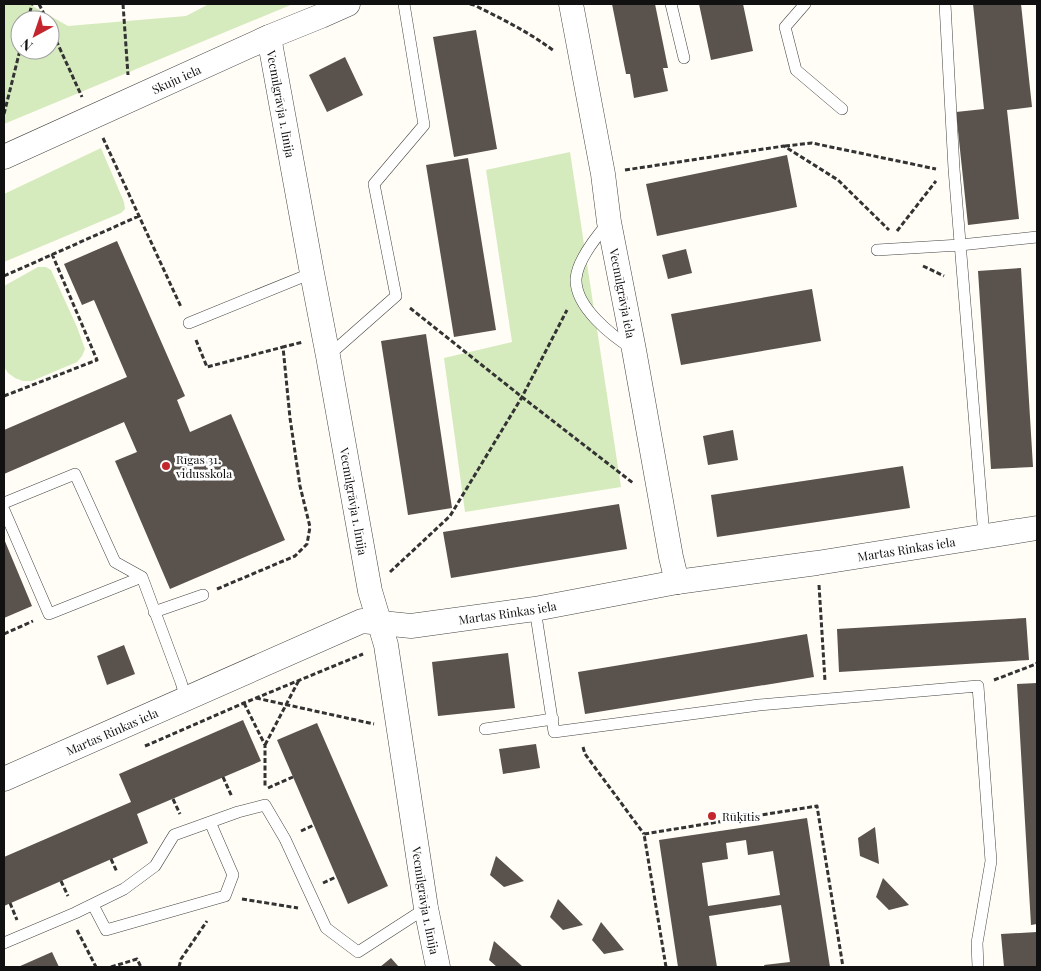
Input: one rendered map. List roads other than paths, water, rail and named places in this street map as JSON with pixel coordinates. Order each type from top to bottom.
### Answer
[{"type":"street","name":"Skuju iela","points":[[4,157],[269,37],[319,10],[348,4]]},
{"type":"street","name":"Vecmīlgrāvja iela","points":[[572,4],[609,222],[677,582]]},
{"type":"street","name":"Vecmīlgrāvja 1. līnija","points":[[269,37],[370,591],[382,634],[426,908],[438,967]]},
{"type":"street","name":"Martas Rinkas iela","points":[[4,779],[362,621],[382,634],[411,626],[535,609],[677,582],[818,563],[1037,528]]},
{"type":"lane","points":[[326,345],[396,296],[374,184],[424,125],[404,4]]},
{"type":"lane","points":[[670,4],[684,58]]},
{"type":"lane","points":[[805,4],[786,27],[796,70],[842,109]]},
{"type":"lane","points":[[945,4],[949,170],[964,285],[984,536]]},
{"type":"lane","points":[[609,222],[593,239],[578,270],[576,286],[589,310],[603,326],[634,350]]},
{"type":"lane","points":[[877,250],[1037,238]]},
{"type":"lane","points":[[189,323],[312,273]]},
{"type":"lane","points":[[4,503],[75,474],[115,562],[142,577],[186,699]]},
{"type":"lane","points":[[4,510],[49,614],[142,577]]},
{"type":"lane","points":[[154,612],[203,595]]},
{"type":"lane","points":[[535,609],[554,732],[759,706],[978,686],[991,861],[977,943],[978,967]]},
{"type":"lane","points":[[485,730],[553,718]]},
{"type":"lane","points":[[4,943],[70,916],[124,889],[156,866],[174,835],[238,812],[265,805],[285,839],[326,928],[358,952],[426,908]]},
{"type":"lane","points":[[93,904],[106,930],[224,896],[234,875],[210,822]]},
{"type":"place","name":"Rīgas 31. vidusskola","points":[[166,466]]},
{"type":"place","name":"Rūķītis","points":[[712,816]]}]
